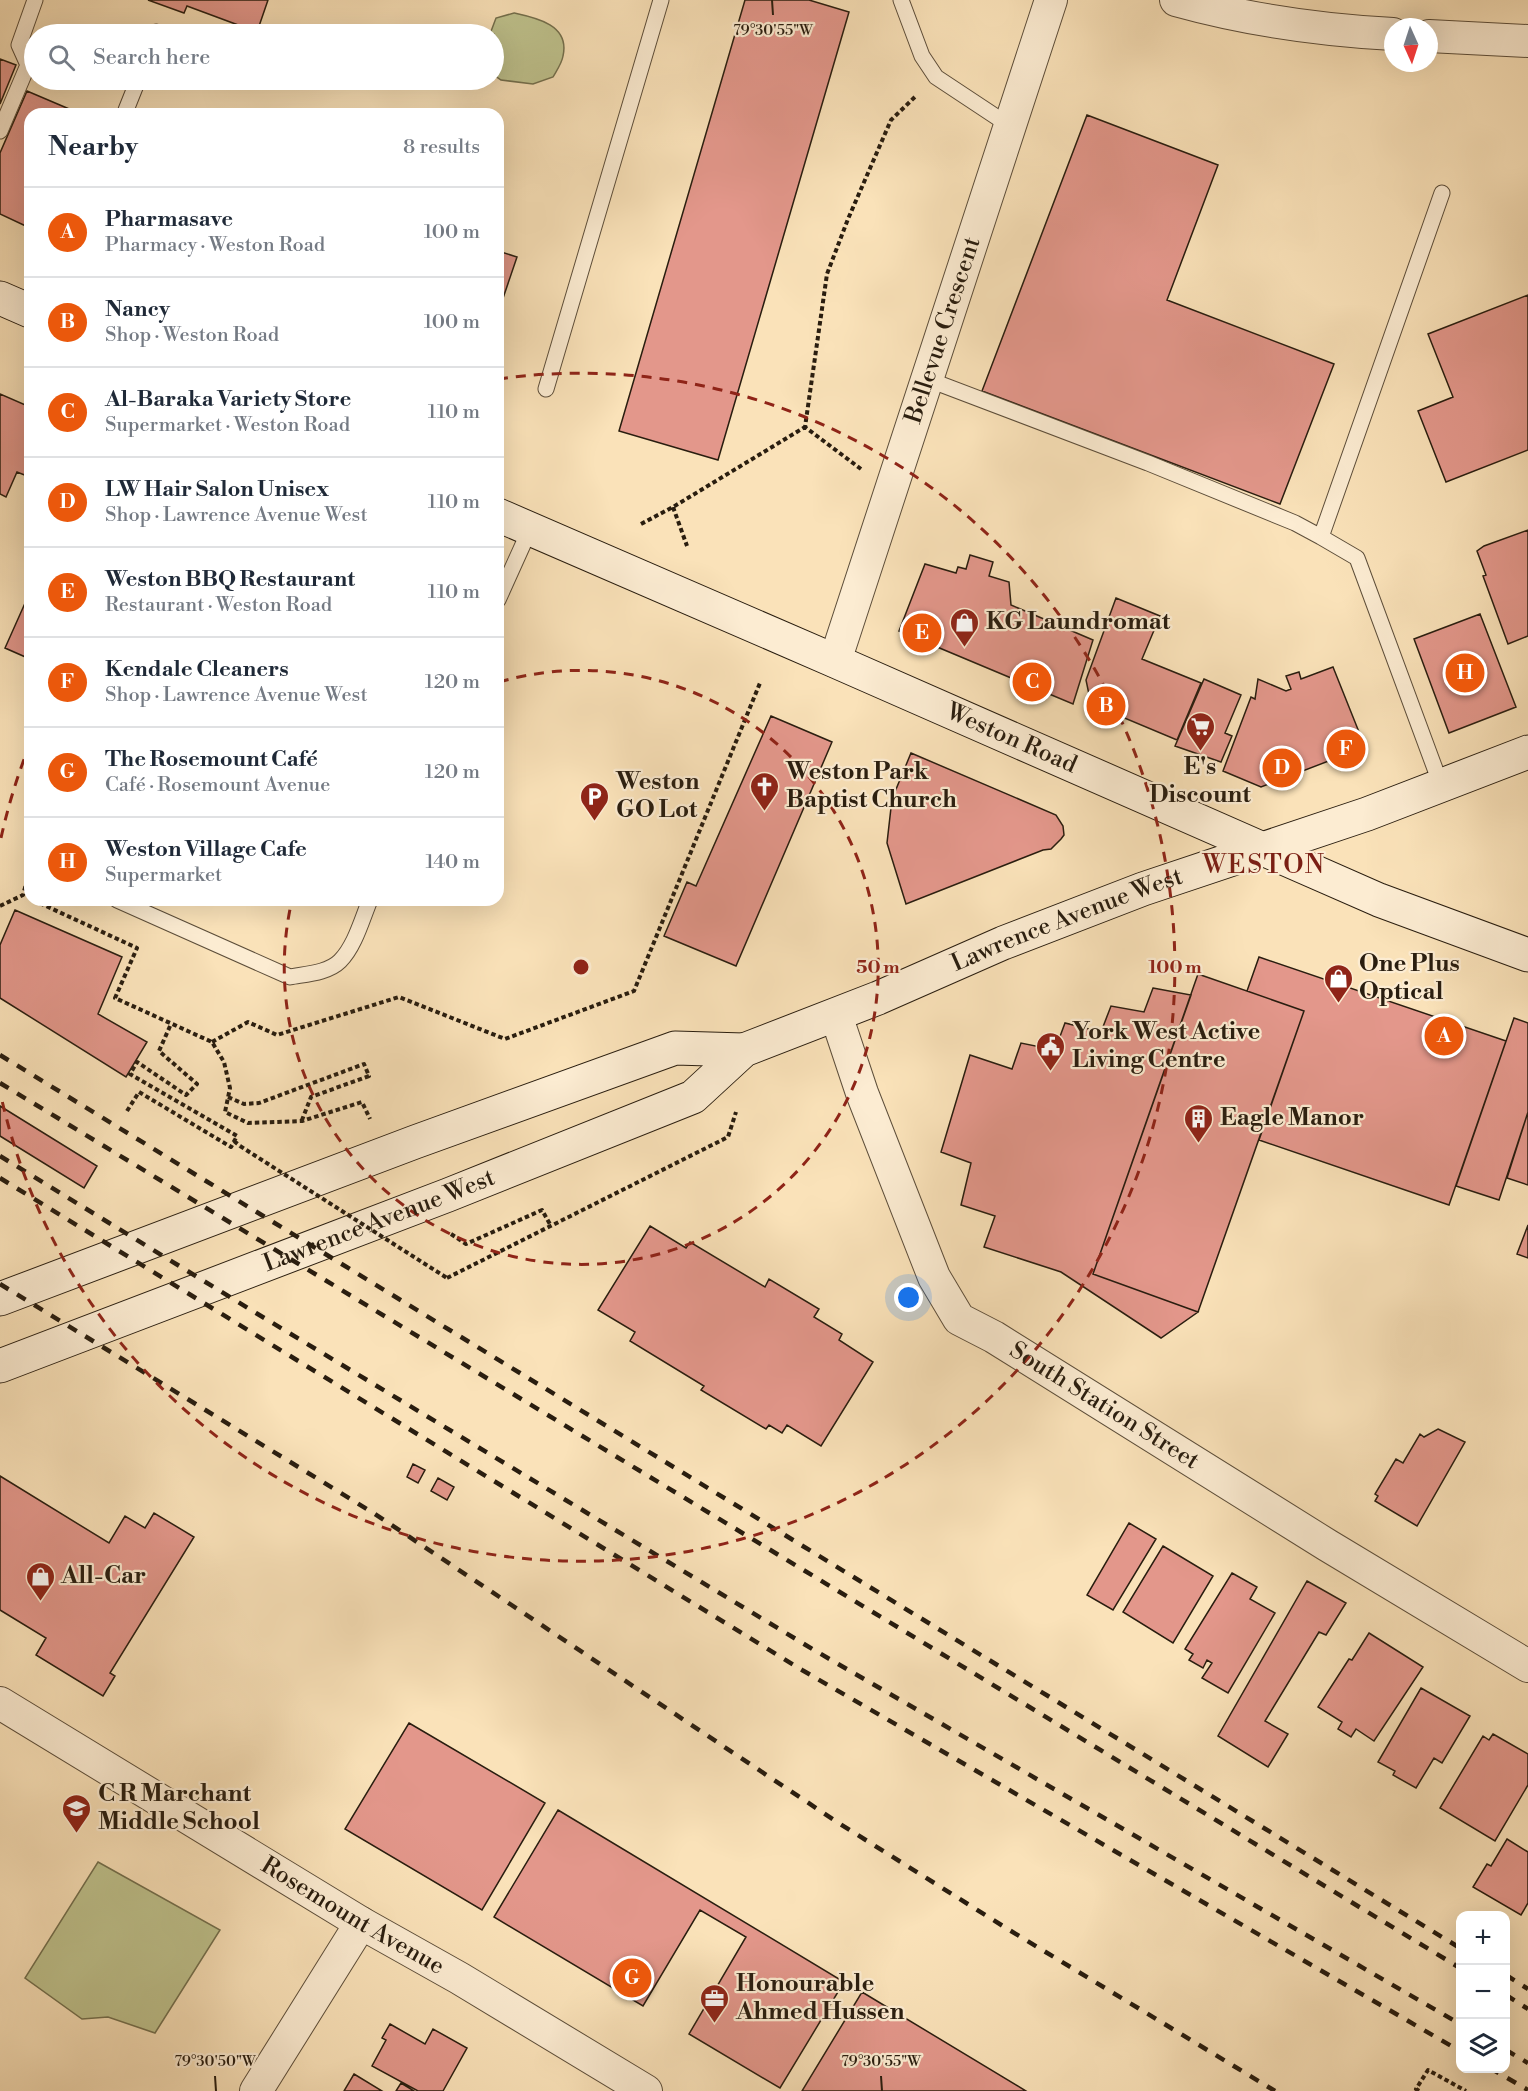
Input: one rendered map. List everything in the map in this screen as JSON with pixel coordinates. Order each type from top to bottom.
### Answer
[{"type":"main road","points":[[0,298],[24,308]]},
{"type":"main road","name":"Weston Road","points":[[504,518],[1389,904],[1528,955]]},
{"type":"main road","name":"Lawrence Avenue West","points":[[0,1366],[448,1195],[693,1097],[744,1050],[836,1015],[1013,939],[1143,889],[1367,814],[1528,752]]},
{"type":"main road","name":"Lawrence Avenue West","points":[[0,1299],[415,1142],[675,1048],[744,1050]]},
{"type":"street","name":"Bellevue Crescent","points":[[835,661],[1051,0]]},
{"type":"street","points":[[1176,0],[1268,22],[1343,32],[1384,34]]},
{"type":"street","points":[[1438,36],[1528,41]]},
{"type":"street","name":"South Station Street","points":[[836,1015],[862,1092],[934,1277],[959,1319],[993,1337],[1317,1539],[1528,1666]]},
{"type":"street","name":"Rosemount Avenue","points":[[0,1703],[362,1923],[459,1978],[646,2091]]},
{"type":"street","points":[[256,2091],[362,1923]]},
{"type":"lane","points":[[26,24],[35,0]]},
{"type":"lane","points":[[546,388],[661,0]]},
{"type":"lane","points":[[901,0],[922,56],[936,77],[1010,126]]},
{"type":"lane","points":[[24,31],[19,45],[24,56]]},
{"type":"lane","points":[[0,130],[24,74]]},
{"type":"lane","points":[[130,108],[135,90]]},
{"type":"lane","points":[[1321,537],[1442,193]]},
{"type":"lane","points":[[927,379],[1148,463],[1295,523],[1357,558],[1441,785]]},
{"type":"lane","points":[[504,587],[530,529]]},
{"type":"lane","points":[[130,906],[290,977],[320,972],[340,961],[351,944],[367,906]]},
{"type":"path","points":[[805,427],[826,274],[891,120],[936,77]]},
{"type":"path","points":[[805,427],[890,492]]},
{"type":"path","points":[[641,524],[805,427]]},
{"type":"path","points":[[673,507],[687,546]]},
{"type":"path","points":[[212,1042],[249,1022],[276,1035],[399,997],[505,1039],[634,992],[760,683]]},
{"type":"path","points":[[0,906],[23,895],[24,891]]},
{"type":"path","points":[[47,906],[137,948],[115,998],[212,1042],[224,1062],[230,1088],[225,1112],[248,1123],[302,1120],[362,1102],[371,1122]]},
{"type":"path","points":[[127,1111],[139,1092],[231,1147],[237,1136],[130,1074],[137,1062],[186,1095],[197,1084],[159,1051],[171,1024]]},
{"type":"path","points":[[228,1097],[244,1104],[258,1103],[364,1064],[369,1076],[311,1097],[302,1120]]},
{"type":"path","points":[[234,1141],[447,1278],[728,1137],[736,1112]]},
{"type":"path","points":[[452,1234],[466,1244],[542,1210],[551,1226]]},
{"type":"path","points":[[1419,2091],[1416,2090],[1428,2070],[1466,2091]]},
{"type":"green space","points":[[514,13],[532,17],[557,30],[564,45],[562,59],[553,77],[533,84],[504,80],[504,24],[494,24],[496,18]]},
{"type":"green space","points":[[98,1862],[220,1930],[155,2033],[108,2017],[82,2019],[25,1978]]},
{"type":"building","points":[[148,0],[268,0],[260,24],[235,24],[187,6],[184,13]]},
{"type":"building","points":[[745,0],[809,0],[849,12],[718,460],[619,431]]},
{"type":"building","points":[[0,59],[16,65],[0,104]]},
{"type":"building","points":[[27,91],[67,108],[24,108],[24,225],[0,214],[0,153]]},
{"type":"building","points":[[1087,115],[1218,165],[1167,300],[1334,364],[1280,504],[982,391]]},
{"type":"building","points":[[504,253],[517,257],[504,295]]},
{"type":"building","points":[[1528,295],[1528,450],[1446,482],[1418,411],[1453,397],[1428,334]]},
{"type":"building","points":[[0,394],[24,404],[24,475],[17,472],[6,497],[0,494]]},
{"type":"building","points":[[1528,530],[1528,636],[1508,644],[1483,576],[1486,575],[1477,551],[1484,546]]},
{"type":"building","points":[[970,555],[993,562],[989,576],[1009,582],[1011,605],[1093,640],[1073,704],[899,631],[925,564],[956,573],[958,567],[966,569]]},
{"type":"building","points":[[1116,598],[1160,616],[1142,659],[1201,683],[1177,740],[1091,704],[1086,680]]},
{"type":"building","points":[[24,605],[24,656],[5,648]]},
{"type":"building","points":[[1480,614],[1516,707],[1449,733],[1414,639]]},
{"type":"building","points":[[1333,667],[1365,747],[1261,787],[1223,771],[1251,697],[1255,699],[1258,679],[1286,691],[1291,689],[1286,676],[1299,672],[1301,679]]},
{"type":"building","points":[[1204,679],[1241,695],[1225,733],[1232,736],[1221,762],[1175,746]]},
{"type":"building","name":"Weston Park Baptist Church","points":[[771,716],[832,742],[736,966],[664,936],[687,882],[696,886]]},
{"type":"building","points":[[911,753],[1056,815],[1063,826],[1064,835],[1051,849],[1043,850],[906,904],[887,843],[892,799]]},
{"type":"building","points":[[15,910],[122,957],[98,1014],[147,1042],[126,1077],[0,998],[0,945]]},
{"type":"building","points":[[1259,957],[1506,1041],[1449,1205],[1259,1140],[1304,1011],[1247,991]]},
{"type":"building","name":"Eagle Manor","points":[[1198,974],[1304,1011],[1198,1312],[1093,1274]]},
{"type":"building","points":[[1153,988],[1191,995],[1093,1274],[1198,1312],[1161,1338],[1061,1272],[984,1247],[995,1216],[961,1205],[971,1163],[941,1152],[970,1055],[1012,1069],[1021,1043],[1055,1050],[1065,1023],[1101,1032],[1111,1006],[1144,1012]]},
{"type":"building","points":[[1514,1018],[1528,1023],[1528,1112],[1499,1200],[1456,1186]]},
{"type":"building","points":[[0,1106],[97,1166],[84,1188],[0,1136]]},
{"type":"building","points":[[1528,1112],[1528,1185],[1507,1178]]},
{"type":"building","points":[[1528,1225],[1528,1258],[1517,1254]]},
{"type":"building","points":[[650,1226],[686,1248],[690,1242],[765,1287],[769,1279],[819,1309],[814,1317],[842,1334],[839,1340],[873,1362],[821,1446],[787,1425],[782,1433],[769,1425],[766,1429],[701,1390],[704,1386],[630,1341],[635,1332],[598,1310]]},
{"type":"building","points":[[1438,1429],[1465,1442],[1417,1526],[1375,1501],[1378,1496],[1375,1494],[1396,1459],[1403,1463],[1420,1434],[1424,1437]]},
{"type":"building","points":[[413,1464],[425,1470],[418,1483],[407,1477]]},
{"type":"building","points":[[0,1476],[109,1543],[125,1516],[145,1528],[154,1513],[194,1537],[110,1673],[115,1676],[103,1696],[36,1655],[46,1638],[0,1610]]},
{"type":"building","points":[[438,1478],[454,1487],[447,1500],[431,1491]]},
{"type":"building","points":[[1129,1523],[1156,1539],[1113,1610],[1087,1595]]},
{"type":"building","points":[[1163,1546],[1213,1576],[1173,1643],[1123,1612]]},
{"type":"building","points":[[1232,1573],[1257,1587],[1250,1599],[1275,1613],[1228,1693],[1202,1678],[1212,1663],[1207,1660],[1203,1668],[1189,1660],[1193,1654],[1185,1649]]},
{"type":"building","points":[[1307,1581],[1346,1603],[1326,1635],[1319,1632],[1265,1721],[1288,1734],[1268,1767],[1218,1736]]},
{"type":"building","points":[[1369,1633],[1423,1667],[1374,1741],[1356,1729],[1351,1737],[1338,1729],[1342,1722],[1318,1707]]},
{"type":"building","points":[[1421,1688],[1470,1716],[1442,1763],[1434,1758],[1416,1788],[1393,1775],[1395,1771],[1378,1762]]},
{"type":"building","points":[[409,1723],[545,1803],[482,1910],[345,1829]]},
{"type":"building","points":[[1493,1734],[1528,1754],[1528,1785],[1495,1841],[1440,1808],[1483,1736],[1489,1740]]},
{"type":"building","points":[[558,1810],[844,1982],[780,2088],[689,2034],[746,1937],[700,1910],[643,2006],[494,1917]]},
{"type":"building","points":[[1507,1839],[1528,1852],[1528,1903],[1521,1915],[1473,1887],[1487,1864],[1491,1866]]},
{"type":"building","points":[[862,1992],[1026,2091],[802,2091]]},
{"type":"building","points":[[390,2024],[425,2044],[433,2029],[467,2048],[443,2091],[418,2091],[372,2066],[386,2040],[382,2038]]},
{"type":"building","points":[[354,2074],[382,2091],[344,2091]]},
{"type":"building","points":[[401,2083],[414,2091],[396,2091]]},
{"type":"railway","points":[[0,1055],[1456,1946]]},
{"type":"railway","points":[[0,1083],[1456,1966]]},
{"type":"railway","points":[[0,1156],[814,1650],[1456,2022]]},
{"type":"railway","points":[[0,1178],[802,1670],[1456,2049]]},
{"type":"railway","points":[[0,1284],[375,1514],[837,1822],[1006,1928],[1275,2091]]},
{"type":"railway","points":[[1510,1978],[1528,1989]]},
{"type":"railway","points":[[1510,1998],[1528,2009]]},
{"type":"railway","points":[[1510,2052],[1528,2063]]},
{"type":"railway","points":[[1499,2073],[1528,2090]]},
{"type":"place","name":"Weston BBQ Restaurant","points":[[922,633]]},
{"type":"place","name":"KG Laundromat","points":[[965,648]]},
{"type":"place","name":"Weston Village Cafe","points":[[1465,673]]},
{"type":"place","name":"Al-Baraka Variety Store","points":[[1032,682]]},
{"type":"place","name":"Nancy","points":[[1106,706]]},
{"type":"place","name":"Kendale Cleaners","points":[[1346,749]]},
{"type":"place","name":"E's Discount","points":[[1200,752]]},
{"type":"place","name":"LW Hair Salon Unisex","points":[[1282,768]]},
{"type":"place","name":"Weston Park Baptist Church","points":[[765,812]]},
{"type":"place","name":"Weston GO Lot","points":[[595,822]]},
{"type":"place","name":"One Plus Optical","points":[[1338,1004]]},
{"type":"place","name":"Pharmasave","points":[[1444,1036]]},
{"type":"place","name":"York West Active Living Centre","points":[[1051,1072]]},
{"type":"place","name":"Eagle Manor","points":[[1199,1144]]},
{"type":"place","name":"All-Car","points":[[40,1602]]},
{"type":"place","name":"C R Marchant Middle School","points":[[77,1834]]},
{"type":"place","name":"The Rosemount Café","points":[[632,1978]]},
{"type":"place","name":"Honourable Ahmed Hussen","points":[[715,2024]]},
{"type":"district","name":"WESTON","points":[[1264,865]]}]
